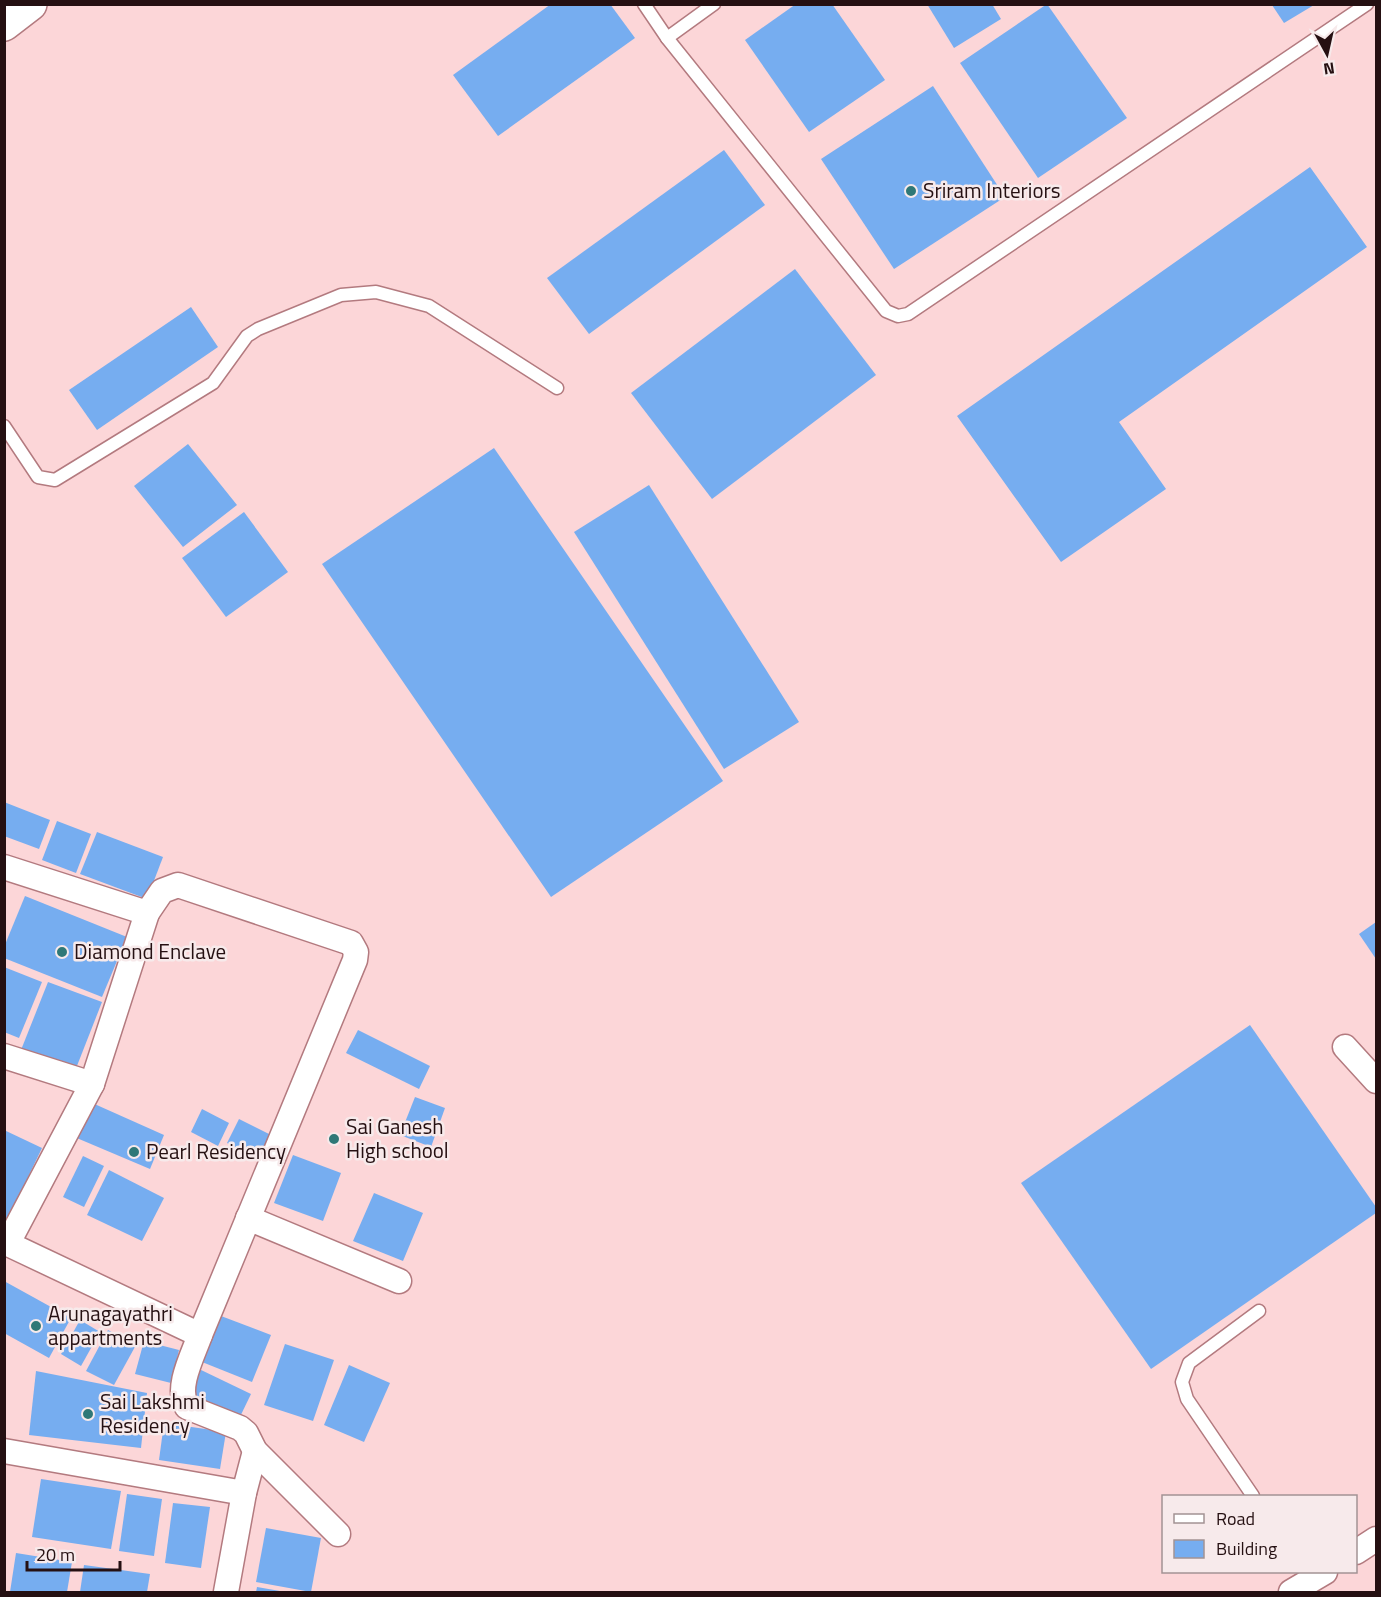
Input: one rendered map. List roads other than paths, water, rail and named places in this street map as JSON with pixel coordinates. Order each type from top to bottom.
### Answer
[{"type":"main road","points":[[4,24],[30,4]]},
{"type":"street","points":[[4,867],[147,914]]},
{"type":"street","points":[[200,1335],[6,1243],[92,1084],[147,914],[162,891],[178,885],[351,943],[356,952],[355,960],[200,1335],[183,1388],[183,1400],[187,1407],[240,1428],[246,1433],[255,1451],[338,1534]]},
{"type":"street","points":[[1344,1047],[1377,1081]]},
{"type":"street","points":[[4,1056],[92,1084]]},
{"type":"street","points":[[248,1218],[399,1281]]},
{"type":"street","points":[[4,1451],[244,1493]]},
{"type":"street","points":[[226,1593],[244,1493],[255,1451]]},
{"type":"street","points":[[1357,1551],[1377,1539]]},
{"type":"lane","points":[[644,4],[667,38],[886,311],[898,316],[908,314],[1367,4]]},
{"type":"lane","points":[[667,38],[714,4]]},
{"type":"lane","points":[[4,426],[38,477],[55,480],[213,383],[247,336],[258,329],[341,295],[375,292],[429,306],[557,388]]},
{"type":"lane","points":[[1252,1495],[1187,1399],[1182,1382],[1189,1363],[1259,1311]]},
{"type":"place","name":"Sriram Interiors","points":[[911,191]]},
{"type":"place","name":"Diamond Enclave","points":[[62,952]]},
{"type":"place","name":"Sai Ganesh High school","points":[[334,1139]]},
{"type":"place","name":"Pearl Residency","points":[[134,1152]]},
{"type":"place","name":"Arunagayathri appartments","points":[[36,1326]]},
{"type":"place","name":"Sai Lakshmi Residency","points":[[88,1414]]}]
